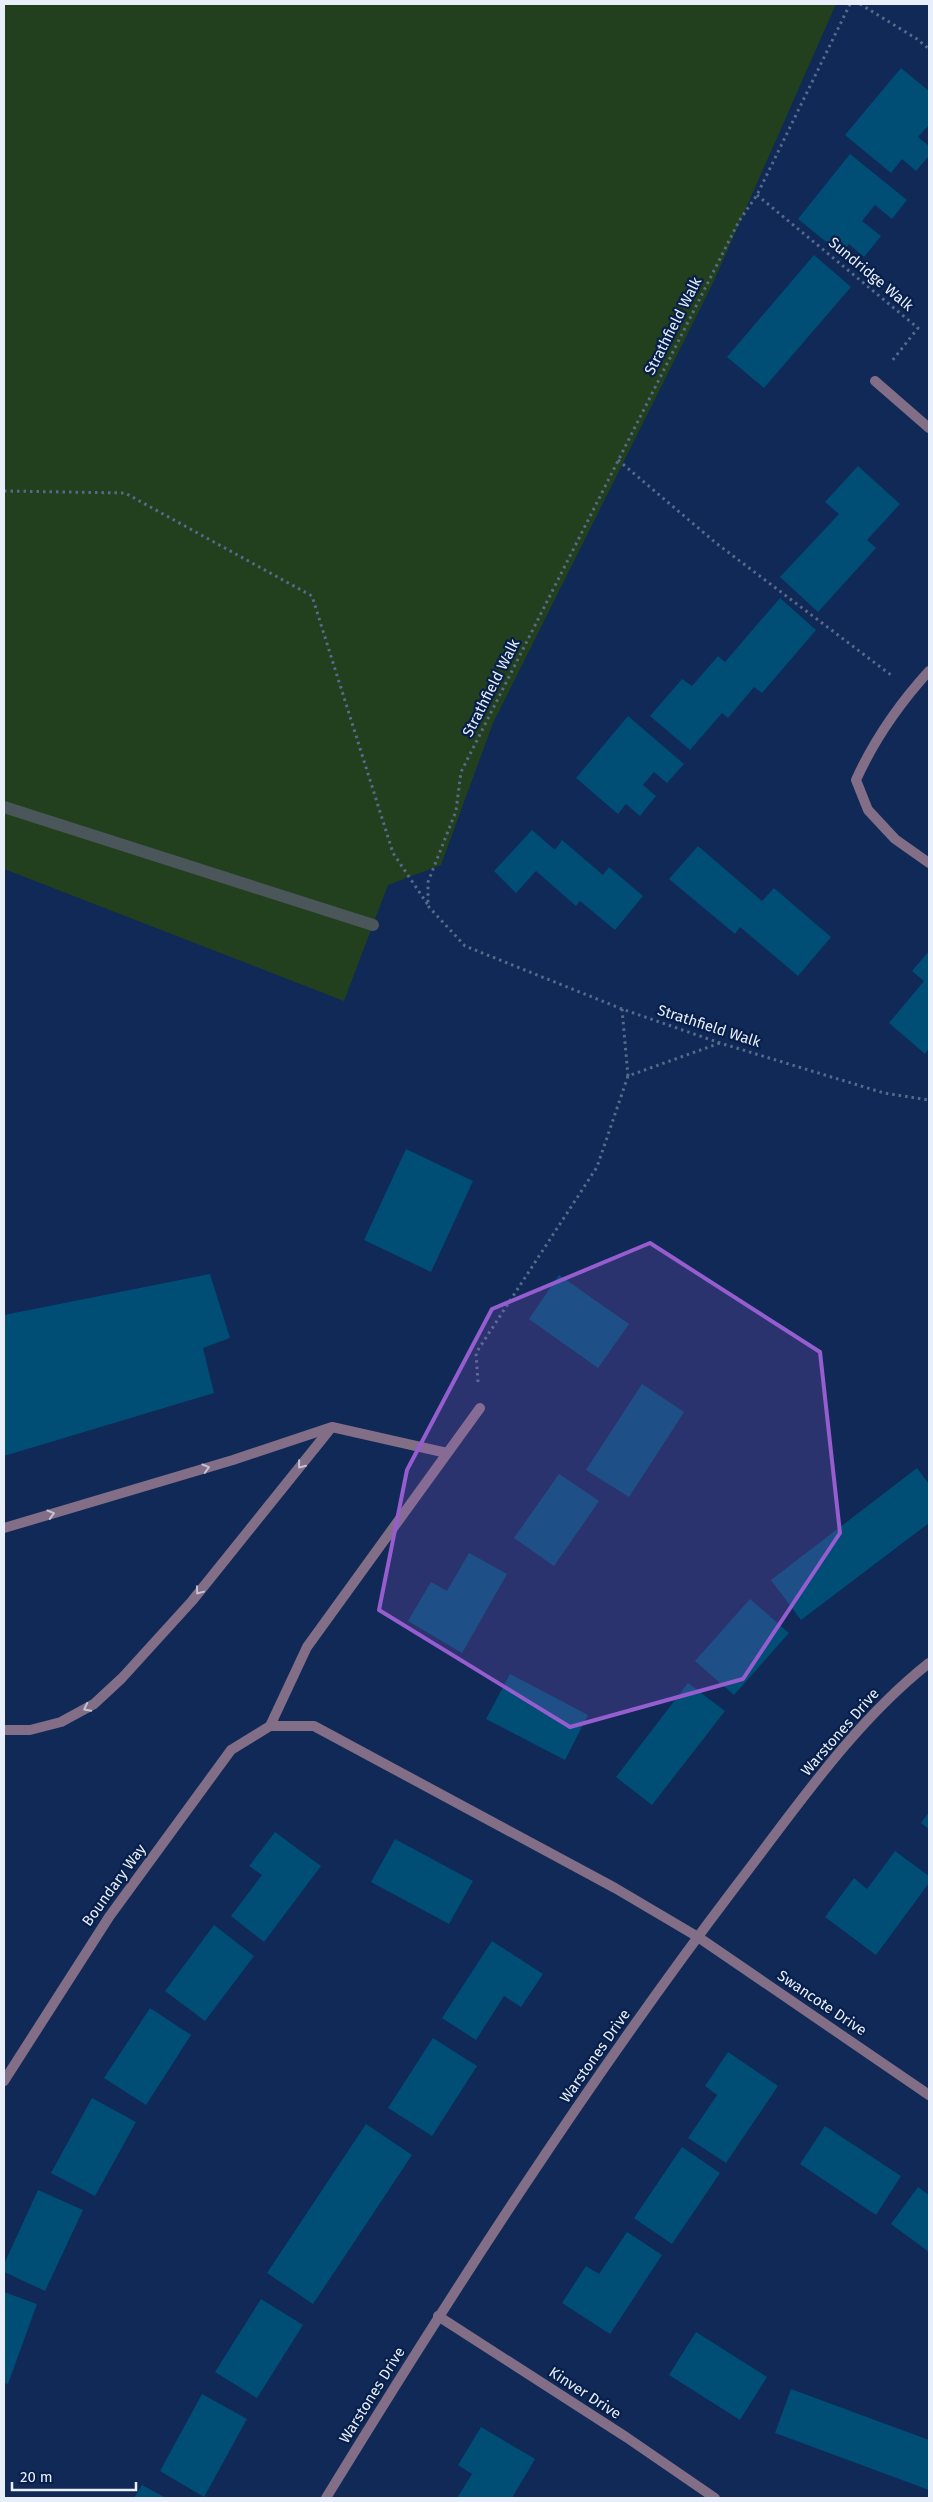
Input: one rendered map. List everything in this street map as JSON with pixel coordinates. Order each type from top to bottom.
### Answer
[{"type":"street","points":[[875,381],[929,428]]},
{"type":"street","points":[[929,671],[911,691],[870,749],[856,780],[868,810],[895,839],[929,863]]},
{"type":"street","points":[[270,1726],[307,1647],[480,1408]]},
{"type":"street","points":[[4,1528],[233,1460],[332,1427],[448,1453]]},
{"type":"street","points":[[4,1730],[30,1730],[61,1722],[94,1704],[122,1678],[192,1601],[332,1427]]},
{"type":"street","name":"Warstones Drive","points":[[326,2498],[438,2316],[574,2113],[698,1937],[855,1733],[904,1682],[929,1663]]},
{"type":"street","name":"Swancote Drive","points":[[270,1726],[314,1726],[606,1884],[698,1937],[929,2095]]},
{"type":"street","name":"Boundary Way","points":[[4,2080],[108,1917],[231,1750],[270,1726]]},
{"type":"street","name":"Kinver Drive","points":[[438,2316],[626,2437],[715,2498]]},
{"type":"path","name":"Strathfield Walk","points":[[850,4],[757,195],[739,221],[461,772],[456,811],[428,882],[428,906],[465,946],[622,1009],[720,1043],[884,1093],[929,1100]]},
{"type":"path","points":[[860,4],[917,39],[929,49]]},
{"type":"path","name":"Sundridge Walk","points":[[757,195],[918,328],[875,381]]},
{"type":"path","points":[[618,460],[716,543],[911,691]]},
{"type":"path","points":[[4,491],[125,493],[312,596],[393,853],[428,906]]},
{"type":"path","points":[[480,1408],[476,1353],[597,1167],[628,1076],[622,1009]]},
{"type":"path","points":[[628,1076],[720,1043]]},
{"type":"highlighted area","points":[[650,1243],[820,1352],[840,1533],[743,1679],[570,1727],[379,1610],[407,1470],[492,1309]]},
{"type":"green space","points":[[4,4],[836,4],[713,283],[493,723],[441,865],[388,885],[344,1001],[4,869]]},
{"type":"building","points":[[901,68],[929,91],[929,125],[918,137],[929,146],[929,156],[916,171],[902,159],[891,173],[845,135]]},
{"type":"building","points":[[850,154],[907,200],[892,219],[875,205],[862,221],[881,236],[864,257],[849,244],[841,254],[798,219]]},
{"type":"building","points":[[814,255],[851,287],[764,388],[727,357]]},
{"type":"building","points":[[858,466],[900,504],[867,540],[876,548],[818,612],[780,577],[839,514],[825,502]]},
{"type":"building","points":[[780,598],[816,630],[762,693],[754,687],[728,718],[722,713],[690,750],[650,716],[682,679],[692,686],[718,656],[725,662]]},
{"type":"building","points":[[628,716],[684,764],[667,783],[654,772],[643,785],[656,796],[640,816],[626,804],[618,814],[576,778]]},
{"type":"building","points":[[532,830],[555,850],[562,840],[603,875],[609,867],[643,896],[615,930],[580,901],[576,906],[536,871],[516,893],[494,871]]},
{"type":"building","points":[[698,846],[762,901],[774,888],[831,937],[798,976],[740,927],[735,934],[669,879]]},
{"type":"building","points":[[929,951],[929,1048],[925,1054],[889,1023],[924,981],[912,971]]},
{"type":"building","points":[[406,1149],[473,1181],[431,1272],[364,1240]]},
{"type":"building","points":[[210,1274],[230,1338],[203,1348],[214,1393],[4,1456],[4,1315]]},
{"type":"building","points":[[559,1275],[629,1324],[598,1368],[529,1319]]},
{"type":"building","points":[[642,1384],[684,1412],[629,1497],[586,1470]]},
{"type":"building","points":[[917,1468],[929,1484],[929,1523],[801,1620],[771,1580]]},
{"type":"building","points":[[559,1474],[599,1501],[554,1566],[514,1538]]},
{"type":"building","points":[[469,1553],[507,1574],[462,1653],[408,1621],[431,1582],[447,1591]]},
{"type":"building","points":[[750,1599],[789,1633],[734,1695],[695,1661]]},
{"type":"building","points":[[510,1674],[588,1715],[565,1760],[486,1719]]},
{"type":"building","points":[[688,1683],[725,1711],[652,1805],[616,1777]]},
{"type":"building","points":[[929,1812],[929,1829],[921,1823]]},
{"type":"building","points":[[275,1832],[321,1866],[264,1942],[231,1916],[262,1875],[249,1866]]},
{"type":"building","points":[[395,1839],[473,1881],[449,1924],[371,1882]]},
{"type":"building","points":[[895,1851],[929,1876],[929,1883],[876,1955],[825,1917],[854,1878],[867,1889]]},
{"type":"building","points":[[214,1925],[254,1956],[205,2021],[165,1991]]},
{"type":"building","points":[[492,1941],[543,1974],[521,2007],[504,1996],[476,2040],[442,2018]]},
{"type":"building","points":[[150,2008],[191,2035],[146,2105],[104,2078]]},
{"type":"building","points":[[433,2038],[477,2066],[432,2136],[388,2108]]},
{"type":"building","points":[[728,2052],[778,2086],[726,2163],[688,2138],[717,2095],[705,2086]]},
{"type":"building","points":[[92,2098],[136,2122],[95,2196],[51,2173]]},
{"type":"building","points":[[366,2124],[412,2155],[313,2304],[267,2273]]},
{"type":"building","points":[[825,2126],[901,2176],[876,2215],[800,2164]]},
{"type":"building","points":[[682,2147],[720,2173],[672,2244],[634,2218]]},
{"type":"building","points":[[918,2187],[929,2195],[929,2252],[891,2224]]},
{"type":"building","points":[[38,2190],[83,2210],[45,2291],[4,2272],[4,2264]]},
{"type":"building","points":[[627,2232],[662,2255],[610,2334],[562,2303],[586,2266],[599,2274]]},
{"type":"building","points":[[4,2292],[37,2304],[8,2384],[4,2383]]},
{"type":"building","points":[[261,2299],[303,2325],[257,2398],[215,2372]]},
{"type":"building","points":[[696,2332],[767,2377],[740,2420],[669,2375]]},
{"type":"building","points":[[791,2389],[929,2440],[929,2490],[775,2433]]},
{"type":"building","points":[[202,2394],[247,2419],[204,2497],[160,2471]]},
{"type":"building","points":[[481,2427],[535,2459],[512,2498],[457,2498],[472,2474],[458,2465]]},
{"type":"building","points":[[142,2485],[166,2498],[134,2498]]},
{"type":"waterway","points":[[4,807],[373,925]]}]
